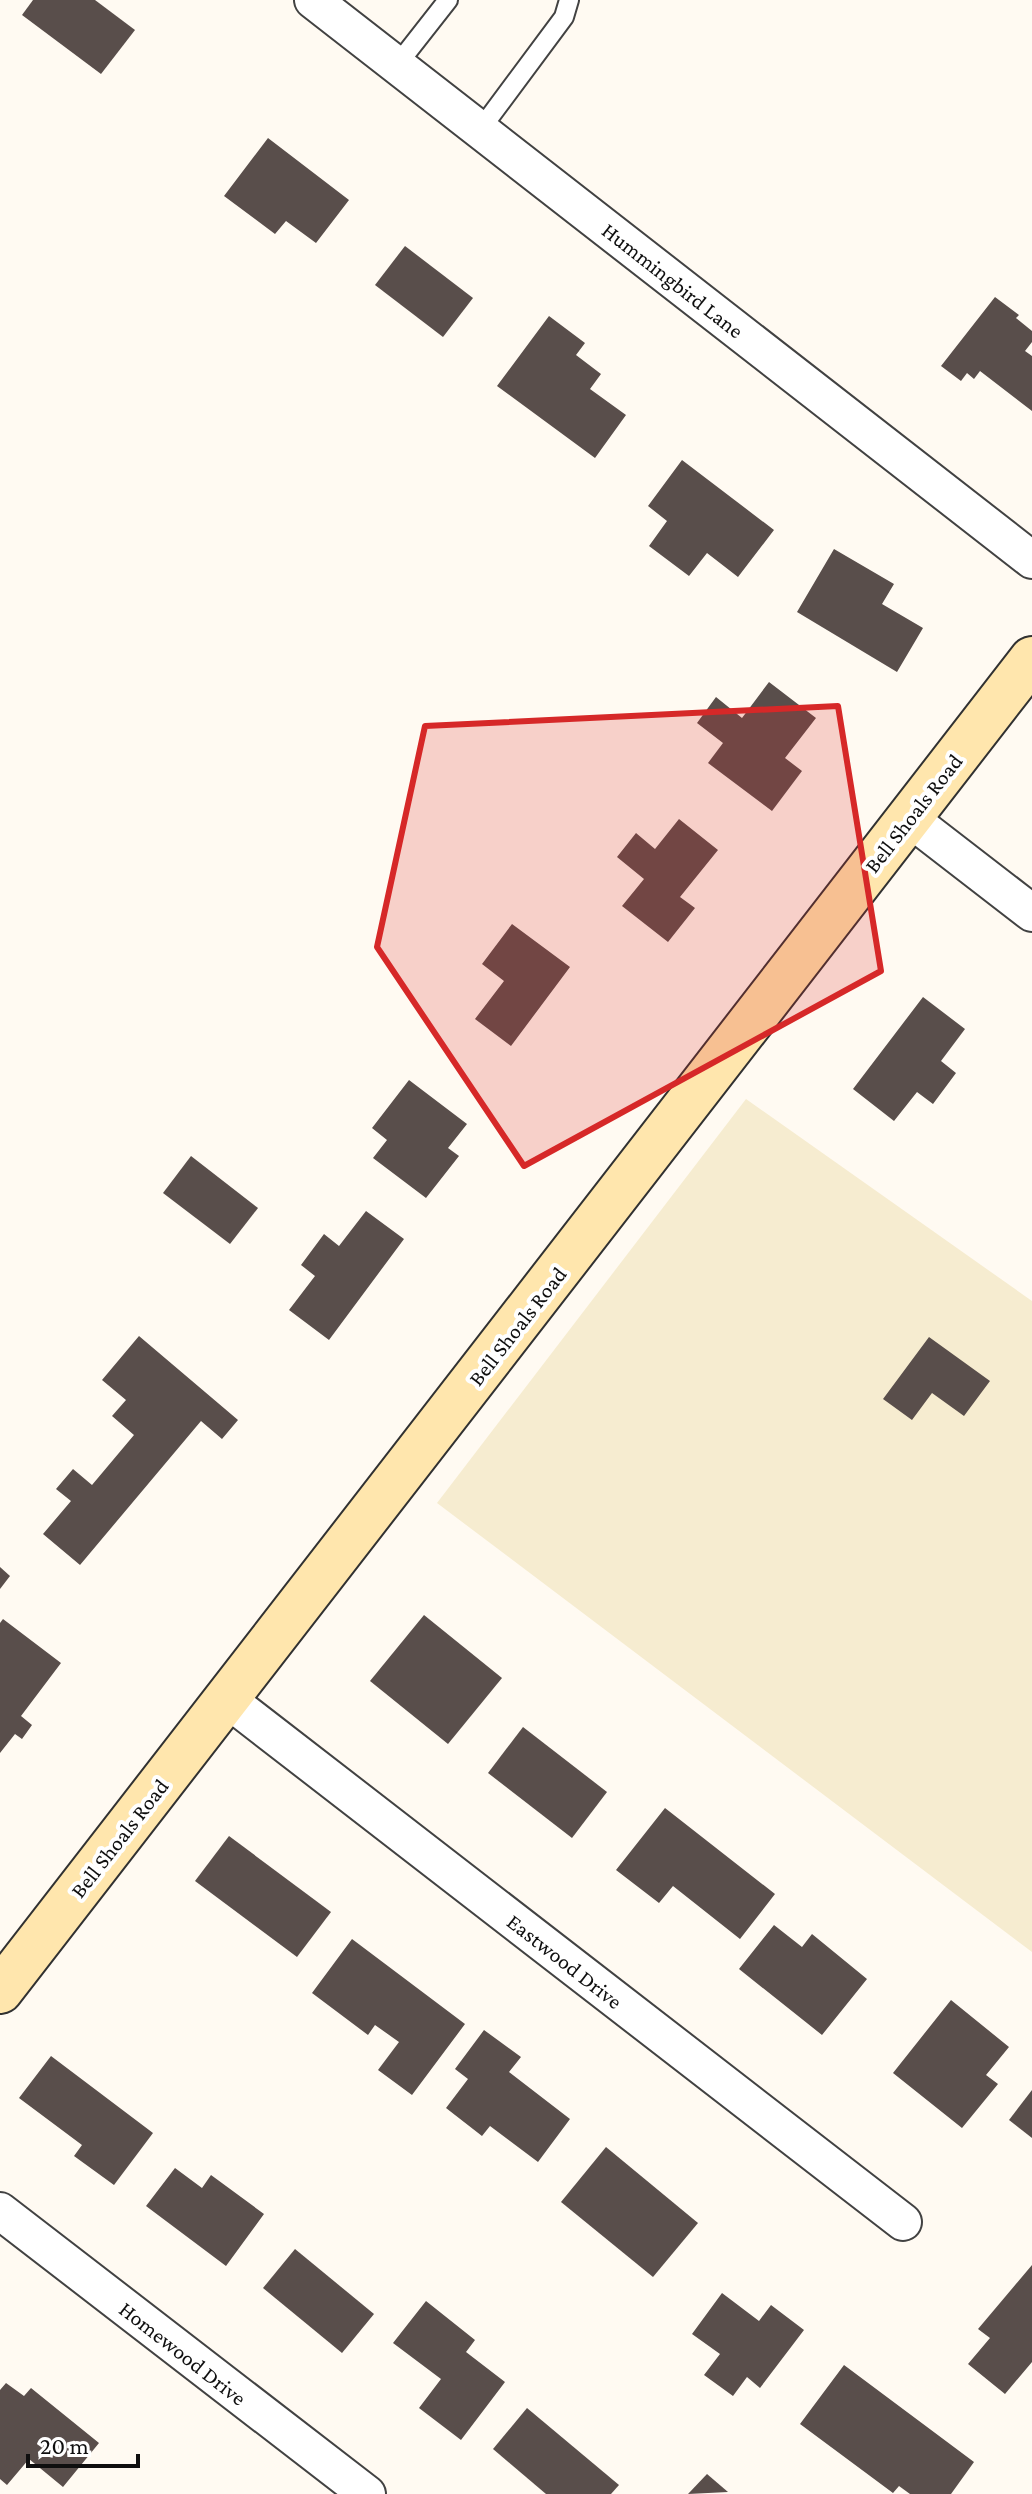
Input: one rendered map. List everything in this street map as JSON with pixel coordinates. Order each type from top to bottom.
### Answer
[{"type":"main road","name":"Bell Shoals Road","points":[[0,1991],[1032,659]]},
{"type":"street","name":"Hummingbird Lane","points":[[313,0],[1032,560]]},
{"type":"street","points":[[909,818],[1032,913]]},
{"type":"street","name":"Eastwood Drive","points":[[227,1699],[903,2222]]},
{"type":"street","name":"Homewood Drive","points":[[0,2211],[367,2494]]},
{"type":"lane","points":[[397,65],[448,0]]},
{"type":"lane","points":[[480,130],[564,17],[569,0]]},
{"type":"highlighted area","points":[[838,706],[881,971],[524,1166],[377,947],[425,726]]},
{"type":"shaded area","points":[[746,1099],[1032,1301],[1032,1952],[437,1503]]},
{"type":"building","points":[[33,0],[95,0],[135,30],[101,74],[22,15]]},
{"type":"building","points":[[268,138],[349,200],[316,243],[286,221],[275,234],[224,196]]},
{"type":"building","points":[[405,246],[473,298],[443,337],[375,285]]},
{"type":"building","points":[[995,297],[1019,315],[1016,318],[1032,331],[1032,342],[1025,351],[1032,356],[1032,411],[980,371],[974,379],[967,373],[961,381],[941,366]]},
{"type":"building","points":[[549,316],[585,343],[576,355],[601,374],[590,389],[626,415],[595,458],[497,386]]},
{"type":"building","points":[[682,460],[774,530],[738,577],[707,553],[689,576],[649,546],[667,521],[648,506]]},
{"type":"building","points":[[834,549],[894,584],[882,604],[923,628],[897,672],[797,612]]},
{"type":"building","points":[[769,682],[816,718],[785,758],[802,771],[772,811],[708,763],[723,743],[697,723],[716,697],[742,718]]},
{"type":"building","points":[[679,819],[718,850],[680,897],[695,908],[668,942],[622,906],[644,879],[617,857],[636,833],[655,849]]},
{"type":"building","points":[[512,924],[570,967],[511,1046],[475,1019],[504,981],[482,964]]},
{"type":"building","points":[[923,997],[965,1029],[941,1061],[956,1073],[933,1104],[917,1092],[894,1121],[853,1089]]},
{"type":"building","points":[[409,1080],[467,1124],[448,1148],[459,1156],[426,1198],[373,1158],[387,1140],[372,1128]]},
{"type":"building","points":[[191,1156],[258,1208],[230,1244],[163,1193]]},
{"type":"building","points":[[366,1211],[404,1239],[329,1340],[289,1310],[315,1276],[301,1265],[324,1234],[339,1246]]},
{"type":"building","points":[[139,1336],[238,1420],[222,1439],[201,1421],[80,1565],[43,1534],[71,1501],[56,1489],[73,1469],[92,1485],[134,1435],[112,1416],[126,1400],[102,1380]]},
{"type":"building","points":[[929,1337],[990,1381],[964,1416],[932,1393],[912,1420],[883,1399]]},
{"type":"building","points":[[0,1567],[10,1576],[0,1589]]},
{"type":"building","points":[[424,1615],[502,1678],[448,1744],[370,1681]]},
{"type":"building","points":[[3,1619],[61,1663],[21,1716],[32,1725],[22,1739],[15,1734],[0,1753],[0,1623]]},
{"type":"building","points":[[523,1727],[607,1792],[572,1838],[488,1773]]},
{"type":"building","points":[[665,1808],[775,1894],[740,1939],[673,1886],[659,1903],[616,1870]]},
{"type":"building","points":[[229,1836],[331,1912],[297,1957],[195,1881]]},
{"type":"building","points":[[774,1925],[802,1947],[812,1934],[867,1979],[822,2035],[739,1969]]},
{"type":"building","points":[[352,1939],[465,2024],[412,2095],[378,2070],[399,2042],[375,2025],[368,2035],[312,1993]]},
{"type":"building","points":[[951,2000],[1009,2047],[986,2075],[998,2084],[962,2128],[893,2073]]},
{"type":"building","points":[[484,2030],[521,2057],[509,2072],[570,2119],[538,2162],[490,2126],[482,2136],[446,2108],[468,2079],[455,2069]]},
{"type":"building","points":[[51,2056],[153,2133],[114,2185],[74,2156],[82,2145],[19,2098]]},
{"type":"building","points":[[1032,2090],[1032,2138],[1009,2120]]},
{"type":"building","points":[[606,2147],[698,2223],[653,2277],[561,2202]]},
{"type":"building","points":[[175,2168],[202,2188],[211,2175],[264,2214],[226,2266],[146,2206]]},
{"type":"building","points":[[295,2249],[374,2314],[342,2353],[263,2288]]},
{"type":"building","points":[[1032,2265],[1032,2362],[1005,2394],[968,2364],[990,2338],[978,2329]]},
{"type":"building","points":[[722,2293],[759,2321],[771,2305],[804,2330],[760,2388],[747,2377],[733,2396],[704,2375],[720,2354],[692,2334]]},
{"type":"building","points":[[426,2301],[475,2340],[466,2352],[505,2382],[461,2440],[419,2408],[441,2379],[393,2343]]},
{"type":"building","points":[[844,2365],[974,2462],[951,2494],[910,2494],[899,2486],[893,2493],[800,2424]]},
{"type":"building","points":[[6,2383],[24,2396],[31,2388],[99,2443],[63,2487],[29,2459],[7,2485],[0,2479],[0,2390]]},
{"type":"building","points":[[527,2408],[619,2485],[611,2494],[546,2494],[493,2449]]},
{"type":"building","points":[[707,2474],[728,2492],[688,2494]]}]
